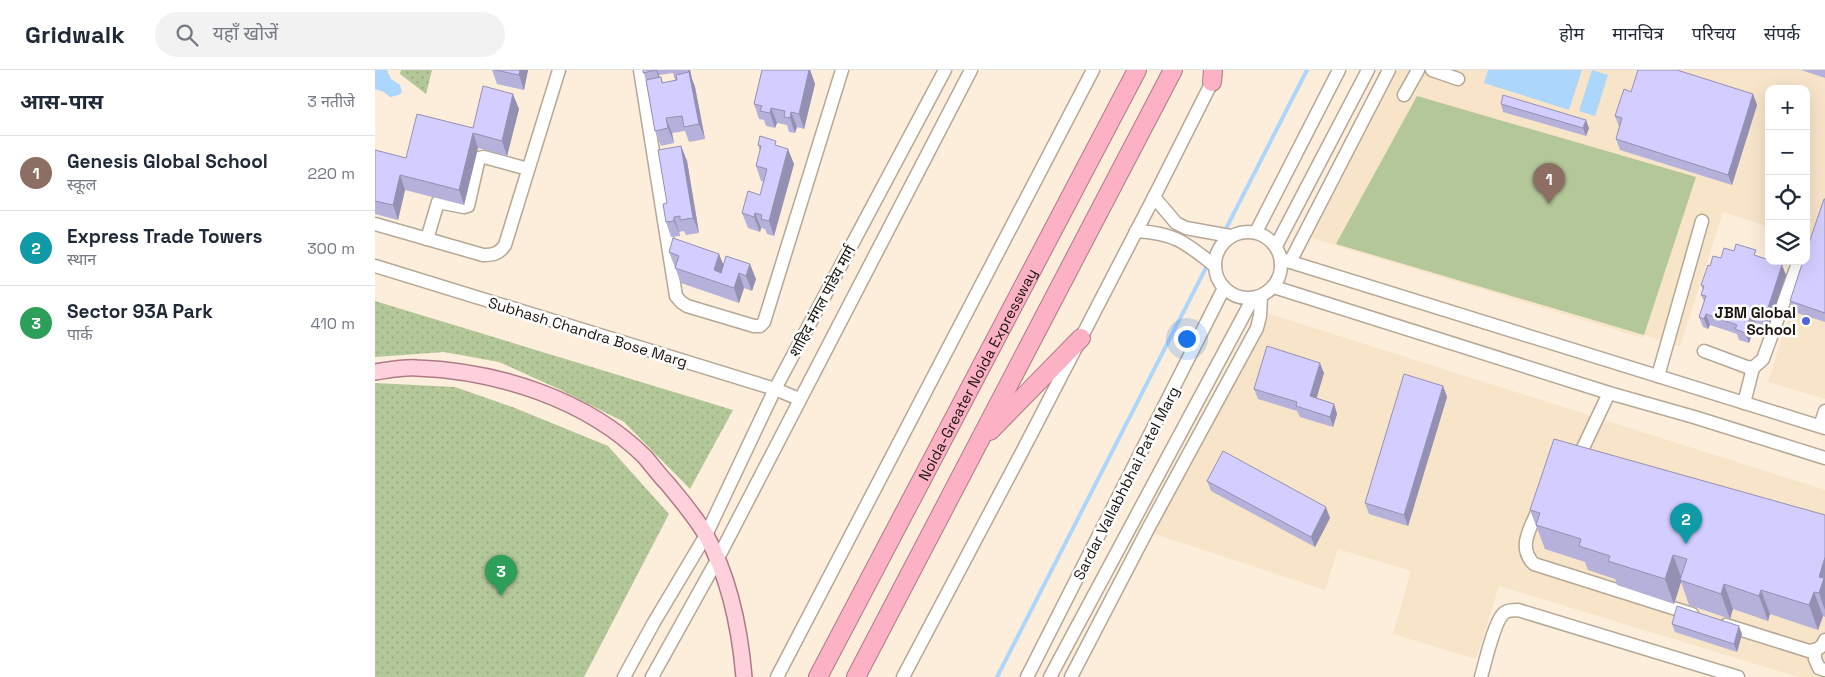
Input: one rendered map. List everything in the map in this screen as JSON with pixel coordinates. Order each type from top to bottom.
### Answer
[{"type":"highway","name":"Noida-Greater Noida Expressway","points":[[818,677],[1137,70]]},
{"type":"highway","name":"Noida-Greater Noida Expressway","points":[[856,677],[1173,70]]},
{"type":"highway","points":[[977,445],[1081,338]]},
{"type":"main road","points":[[375,372],[415,368],[479,374],[554,396],[609,428],[644,457],[688,508],[706,535],[727,586],[742,654],[744,677]]},
{"type":"street","points":[[375,224],[483,255],[492,255],[500,252],[505,245],[559,70]]},
{"type":"street","points":[[640,70],[677,296],[687,306],[759,326],[764,322],[842,70]]},
{"type":"street","name":"शाहिद मंगल पांडेय मार्ग","points":[[624,677],[706,535],[775,389],[945,70]]},
{"type":"street","points":[[652,677],[717,560],[971,70]]},
{"type":"street","points":[[777,677],[1093,70]]},
{"type":"street","points":[[1256,232],[1339,70]]},
{"type":"street","points":[[1276,246],[1368,70]]},
{"type":"street","points":[[1389,70],[1285,261],[1281,274],[1274,286],[1609,393],[1694,417],[1825,458]]},
{"type":"street","points":[[1404,95],[1418,70]]},
{"type":"street","points":[[1432,70],[1458,79]]},
{"type":"street","points":[[903,677],[1154,198],[1214,74]]},
{"type":"street","points":[[427,239],[438,202],[464,207],[468,206],[479,158],[484,157],[528,170]]},
{"type":"street","points":[[1154,198],[1176,223],[1186,228],[1230,236],[1243,232],[1256,232],[1267,237],[1276,246],[1285,261],[1822,427],[1825,410]]},
{"type":"street","points":[[1657,376],[1702,221]]},
{"type":"street","points":[[1136,231],[1166,234],[1180,240],[1215,266]]},
{"type":"street","points":[[1071,677],[1149,527],[1257,328],[1260,316],[1257,297],[1237,297],[1224,288],[1218,278],[1215,266],[1216,255],[1222,244],[1230,236]]},
{"type":"street","points":[[1744,403],[1753,368],[1763,359],[1797,265]]},
{"type":"street","name":"Subhash Chandra Bose Marg","points":[[375,266],[775,389],[799,399]]},
{"type":"street","name":"Sardar Vallabhbhai Patel Marg","points":[[1050,677],[1257,297],[1274,286]]},
{"type":"street","name":"Sardar Vallabhbhai Patel Marg","points":[[1027,677],[1224,288]]},
{"type":"street","points":[[1705,351],[1753,368]]},
{"type":"street","points":[[1558,465],[1569,456],[1583,455],[1586,442],[1609,393]]},
{"type":"street","points":[[1544,496],[1525,541],[1527,558],[1534,564],[1809,651],[1822,646],[1825,640]]},
{"type":"street","points":[[1134,520],[1149,527]]},
{"type":"street","points":[[1481,677],[1497,623],[1503,613],[1510,610],[1518,610],[1738,677]]},
{"type":"street","points":[[1815,650],[1815,660],[1819,668],[1825,670]]},
{"type":"shaded area","points":[[1398,70],[1825,70],[1825,399],[1768,382],[1805,265],[1810,265],[1810,85],[1765,85],[1765,226],[1723,212],[1680,347],[1645,335],[1643,338],[1311,238]]},
{"type":"shaded area","points":[[1270,314],[1825,490],[1825,671],[1823,677],[1798,677],[1499,586],[1476,659],[1393,634],[1411,571],[1338,549],[1325,590],[1152,533]]},
{"type":"green space","points":[[401,70],[432,70],[426,94],[400,74]]},
{"type":"green space","points":[[1417,96],[1696,177],[1644,335],[1336,244]]},
{"type":"green space","points":[[375,301],[733,410],[690,489],[624,422],[561,390],[499,362],[444,352],[375,357]]},
{"type":"green space","points":[[375,383],[455,387],[515,408],[608,446],[669,514],[584,677],[375,677]]},
{"type":"water","points":[[375,70],[387,70],[391,79],[400,85],[402,92],[399,95],[390,97],[384,92],[375,89]]},
{"type":"water","points":[[1488,70],[1582,70],[1569,110],[1484,83]]},
{"type":"water","points":[[1592,70],[1608,75],[1595,116],[1579,111]]},
{"type":"building","points":[[495,70],[520,70],[519,75]]},
{"type":"building","points":[[643,70],[656,70],[643,73]]},
{"type":"building","points":[[762,70],[809,70],[799,114],[791,112],[790,118],[784,117],[785,111],[771,108],[770,113],[760,111],[762,106],[754,104]]},
{"type":"building","points":[[1638,70],[1677,70],[1753,94],[1728,175],[1616,139],[1622,118],[1615,116],[1624,89],[1631,92]]},
{"type":"building","points":[[689,72],[699,124],[684,127],[682,116],[666,118],[668,128],[655,131],[646,80],[661,77],[662,83],[677,80],[676,75]]},
{"type":"building","points":[[483,86],[513,94],[502,141],[473,133],[459,190],[400,175],[393,205],[375,201],[375,150],[406,158],[417,114],[473,128]]},
{"type":"building","points":[[1503,95],[1586,120],[1583,128],[1501,104]]},
{"type":"building","points":[[760,136],[776,141],[775,145],[788,149],[769,221],[761,219],[762,215],[755,213],[754,217],[742,213],[748,191],[760,195],[767,169],[756,166],[761,146],[758,145]]},
{"type":"building","points":[[681,146],[693,218],[680,220],[680,216],[674,217],[674,221],[666,222],[663,204],[667,203],[658,150]]},
{"type":"building","points":[[1825,199],[1825,313],[1790,301],[1802,265],[1810,265],[1810,240]]},
{"type":"building","points":[[673,238],[719,254],[714,270],[721,273],[726,256],[750,264],[746,276],[739,273],[734,288],[675,268],[679,256],[669,252]]},
{"type":"building","points":[[1736,244],[1756,250],[1754,255],[1765,259],[1765,265],[1782,265],[1765,317],[1752,312],[1745,333],[1735,329],[1737,325],[1706,314],[1704,319],[1699,317],[1706,296],[1701,295],[1704,286],[1701,285],[1708,265],[1710,266],[1713,256],[1721,258],[1724,248],[1734,251]]},
{"type":"building","points":[[1267,346],[1320,363],[1310,396],[1334,404],[1330,417],[1296,406],[1297,402],[1254,389]]},
{"type":"building","points":[[1404,374],[1443,386],[1404,515],[1365,503]]},
{"type":"building","points":[[1554,439],[1825,515],[1825,557],[1819,577],[1824,578],[1819,593],[1814,592],[1809,605],[1761,590],[1759,596],[1724,584],[1721,594],[1680,580],[1687,559],[1673,555],[1665,579],[1608,561],[1610,556],[1579,546],[1581,539],[1536,525],[1540,513],[1530,510]]},
{"type":"building","points":[[1223,451],[1326,507],[1311,537],[1207,481]]},
{"type":"building","points":[[1677,606],[1739,626],[1734,644],[1672,624]]},
{"type":"waterway","points":[[997,677],[1307,70]]},
{"type":"place","name":"Genesis Global School","points":[[1549,204]]},
{"type":"place","name":"JBM Global School","points":[[1806,321]]},
{"type":"place","name":"Express Trade Towers","points":[[1686,544]]},
{"type":"place","name":"Sector 93A Park","points":[[501,596]]}]
